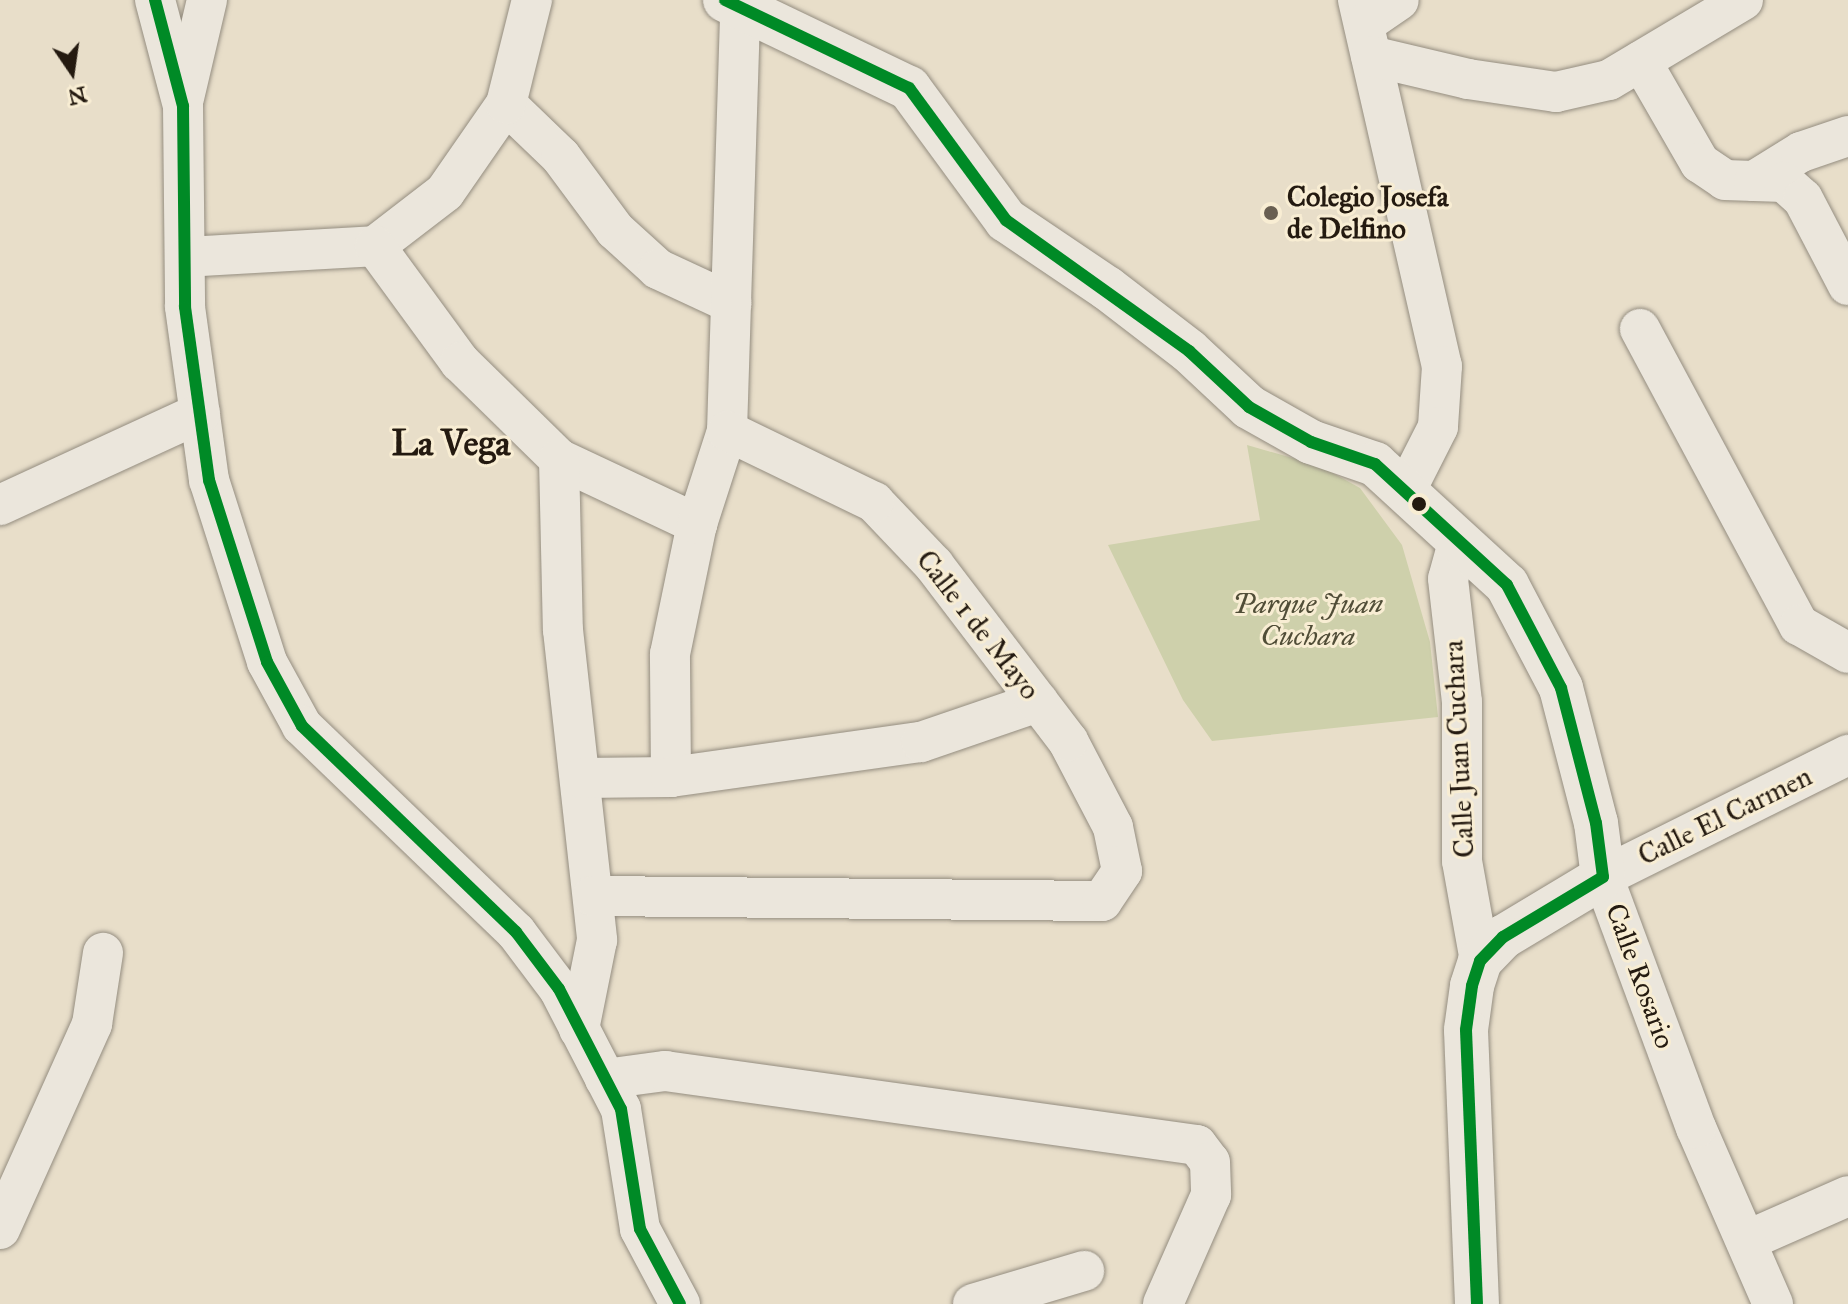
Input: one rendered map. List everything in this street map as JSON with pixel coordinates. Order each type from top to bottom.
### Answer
[{"type":"street","points":[[155,0],[183,106],[185,307],[209,480],[267,662],[302,726],[516,932],[559,989],[621,1109],[640,1229],[680,1304]]},
{"type":"street","points":[[183,106],[207,0]]},
{"type":"street","points":[[186,257],[375,246],[445,192],[506,104],[532,0]]},
{"type":"street","points":[[1365,27],[1399,0]]},
{"type":"street","points":[[1365,27],[1468,79],[1556,92],[1609,80],[1743,0]]},
{"type":"street","points":[[671,777],[670,654],[697,524],[727,431],[731,303],[732,4]]},
{"type":"street","name":"Calle Rosario","points":[[732,4],[909,88],[1006,220],[1119,297],[1189,351],[1249,407],[1311,442],[1375,464],[1507,585],[1561,688],[1596,823],[1603,877],[1696,1128],[1773,1304]]},
{"type":"street","points":[[1365,27],[1442,366],[1438,427],[1406,490]]},
{"type":"street","points":[[1641,61],[1700,163],[1725,180],[1784,182],[1803,199],[1848,285]]},
{"type":"street","points":[[506,104],[561,157],[615,230],[658,269],[731,303]]},
{"type":"street","points":[[1754,181],[1801,152],[1848,136]]},
{"type":"street","points":[[375,246],[460,362],[559,459],[697,524]]},
{"type":"street","points":[[1640,329],[1799,625],[1848,653]]},
{"type":"street","points":[[0,505],[200,413]]},
{"type":"street","name":"Calle 1 de Mayo","points":[[593,896],[1102,901],[1122,871],[1113,827],[1068,741],[934,565],[874,502],[727,431]]},
{"type":"street","points":[[559,459],[563,630],[597,940],[579,1029]]},
{"type":"street","name":"Calle Juan Cuchara","points":[[1459,539],[1448,579],[1462,702],[1462,861],[1480,961]]},
{"type":"street","points":[[581,778],[671,777],[921,742],[1038,702]]},
{"type":"street","name":"Calle El Carmen","points":[[1603,877],[1848,755]]},
{"type":"street","points":[[1477,1304],[1466,1030],[1480,961],[1503,937],[1603,877]]},
{"type":"street","points":[[0,1229],[87,1036],[103,953]]},
{"type":"street","points":[[605,1079],[665,1071],[1197,1145],[1210,1162],[1211,1195],[1163,1304]]},
{"type":"street","points":[[1746,1241],[1848,1196]]},
{"type":"street","points":[[973,1304],[1084,1271]]},
{"type":"green space","name":"Parque Juan Cuchara","points":[[1247,445],[1320,466],[1360,488],[1402,545],[1430,642],[1438,717],[1212,741],[1183,700],[1108,545],[1260,520]]},
{"type":"transit line","points":[[155,0],[183,106],[185,307],[209,480],[267,662],[302,726],[516,932],[559,989],[621,1109],[640,1229],[680,1304]]},
{"type":"transit line","points":[[725,0],[909,88],[1006,220],[1189,351],[1249,407],[1311,442],[1375,464],[1507,585],[1561,688],[1596,823],[1603,877],[1503,937],[1480,961],[1472,986],[1466,1030],[1477,1304]]},
{"type":"place","name":"Colegio Josefa de Delfino","points":[[1271,213]]},
{"type":"district","name":"La Vega","points":[[451,444]]}]
